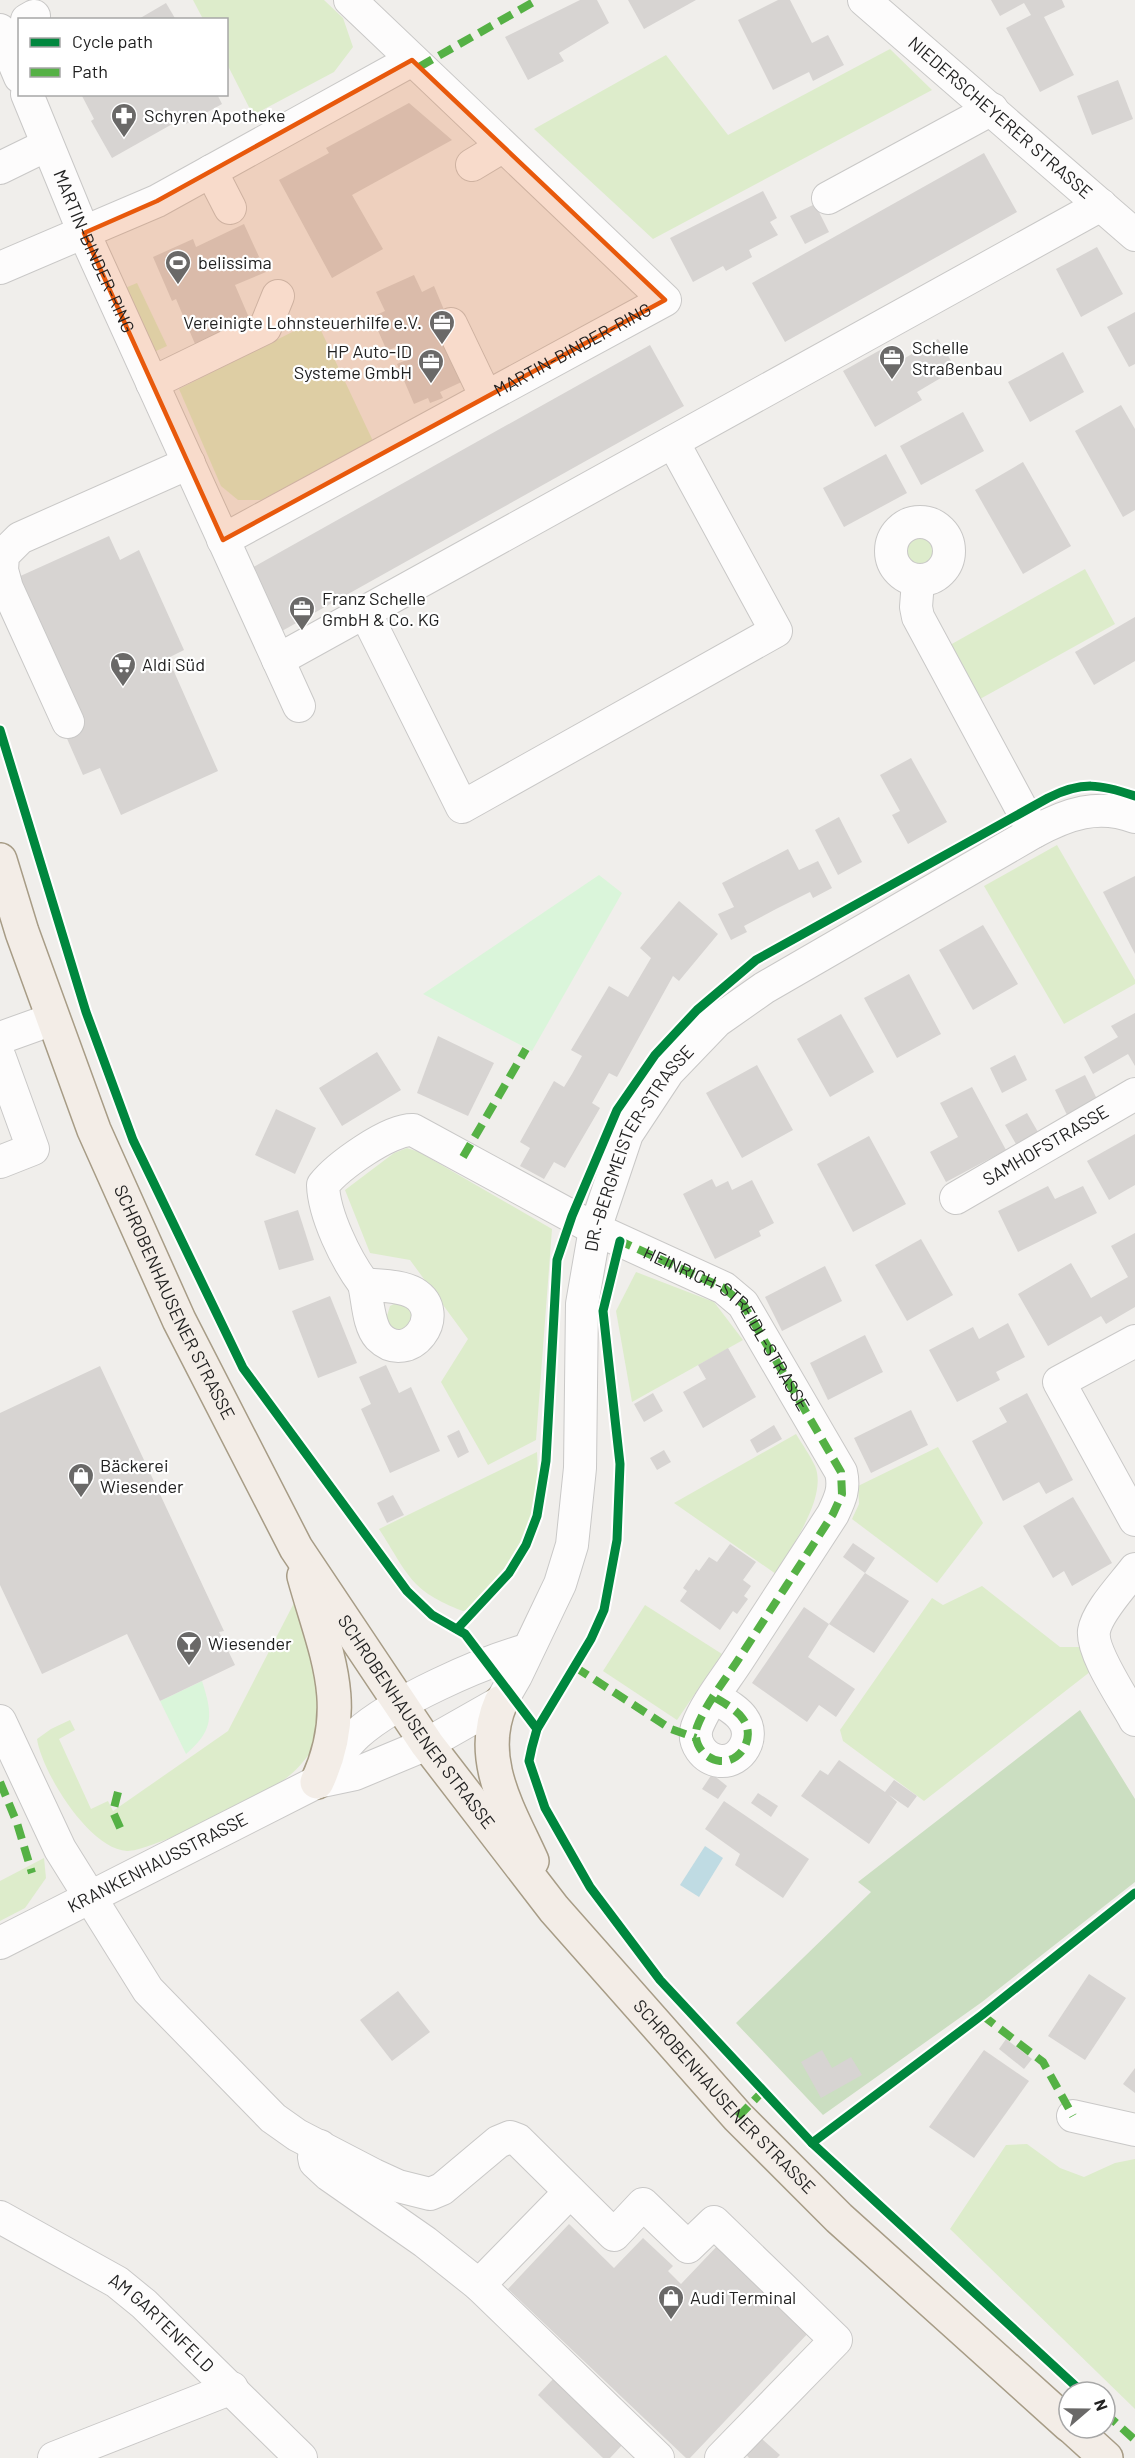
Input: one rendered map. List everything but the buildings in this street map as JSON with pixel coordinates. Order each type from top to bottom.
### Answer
[{"type":"main road","name":"SCHROBENHAUSENER STRASSE","points":[[0,860],[53,1019],[94,1130],[179,1320],[296,1548],[427,1744],[554,1910],[666,2038],[771,2151],[839,2218],[1057,2413]]},
{"type":"main road","points":[[296,1548],[333,1680],[336,1707],[333,1735],[327,1759],[317,1782]]},
{"type":"main road","points":[[501,1702],[493,1719],[491,1738],[494,1770],[554,1910]]},
{"type":"main road","points":[[1086,2440],[1106,2458]]},
{"type":"street","name":"MARTIN-BINDER-RING","points":[[223,540],[665,300],[350,0]]},
{"type":"street","name":"NIEDERSCHEYERER STRASSE","points":[[864,0],[1135,235]]},
{"type":"street","points":[[16,24],[18,50]]},
{"type":"street","points":[[0,268],[84,233],[152,192],[211,171],[249,137],[412,60]]},
{"type":"street","name":"MARTIN-BINDER-RING","points":[[28,96],[84,233],[299,706]]},
{"type":"street","points":[[828,198],[992,109]]},
{"type":"street","points":[[0,168],[47,146]]},
{"type":"street","points":[[472,165],[502,147]]},
{"type":"street","points":[[211,171],[230,208]]},
{"type":"street","points":[[278,660],[1101,205]]},
{"type":"street","points":[[152,383],[265,328],[278,296]]},
{"type":"street","points":[[451,324],[486,397]]},
{"type":"street","points":[[364,612],[462,807],[776,631],[673,442]]},
{"type":"street","points":[[68,722],[7,588],[2,570],[3,555],[20,538],[189,463]]},
{"type":"street","points":[[918,581],[916,607],[918,617],[1034,832]]},
{"type":"street","name":"DR.-BERGMEISTER-STRASSE","points":[[501,1702],[560,1584],[572,1545],[580,1468],[582,1304],[595,1229],[627,1134],[668,1072],[717,1022],[764,988],[1034,832],[1078,812],[1101,810],[1135,817]]},
{"type":"street","points":[[0,1038],[53,1019]]},
{"type":"street","points":[[0,1058],[33,1149],[0,1162]]},
{"type":"street","name":"SAMHOFSTRASSE","points":[[956,1198],[1135,1094]]},
{"type":"street","name":"HEINRICH-STREIDL-STRASSE","points":[[363,1284],[353,1269],[328,1212],[323,1185],[339,1169],[390,1135],[403,1130],[422,1134],[495,1177],[595,1229],[724,1288],[743,1304],[841,1472],[842,1494],[833,1514],[714,1697]]},
{"type":"street","points":[[1135,1341],[1059,1382],[1135,1520]]},
{"type":"street","points":[[1135,1569],[1098,1620],[1094,1633],[1096,1649],[1135,1720]]},
{"type":"street","points":[[401,1704],[498,1658],[527,1650]]},
{"type":"street","points":[[427,1744],[501,1702]]},
{"type":"street","name":"KRANKENHAUSSTRASSE","points":[[317,1782],[357,1734],[401,1704]]},
{"type":"street","points":[[4,1739],[60,1849],[148,1990],[273,2118],[297,2135],[398,2186],[430,2194],[442,2189],[498,2142],[510,2138],[518,2140],[614,2235],[643,2204],[688,2247],[714,2222],[836,2340],[721,2458]]},
{"type":"street","name":"KRANKENHAUSSTRASSE","points":[[0,1943],[317,1782],[355,1774],[427,1744]]},
{"type":"street","points":[[1073,2116],[1135,2130]]},
{"type":"street","points":[[320,2146],[314,2157],[315,2162],[324,2171],[425,2242],[479,2285],[658,2458]]},
{"type":"street","points":[[479,2285],[570,2192]]},
{"type":"street","name":"AM GARTENFELD","points":[[0,2217],[117,2282],[144,2304],[232,2388],[301,2458]]},
{"type":"street","points":[[54,2458],[232,2388]]},
{"type":"highlighted area","points":[[412,60],[665,300],[223,540],[84,233],[157,201]]},
{"type":"green space","points":[[193,0],[324,0],[343,18],[353,47],[334,72],[253,115],[228,66],[228,18],[202,18]]},
{"type":"green space","points":[[890,49],[932,90],[653,239],[534,129],[666,55],[728,135]]},
{"type":"green space","points":[[137,283],[167,346],[154,352],[125,288]]},
{"type":"green space","points":[[316,320],[373,441],[261,500],[238,500],[221,486],[179,389]]},
{"type":"green space","points":[[920,533],[932,539],[938,551],[932,563],[920,569],[908,563],[902,551],[908,539]]},
{"type":"green space","points":[[1085,569],[1115,624],[980,699],[950,645]]},
{"type":"green space","points":[[1057,845],[1135,980],[1135,984],[1064,1024],[984,886]]},
{"type":"green space","points":[[599,875],[622,893],[532,1051],[423,994]]},
{"type":"green space","points":[[407,1148],[419,1152],[552,1229],[536,1440],[488,1465],[441,1382],[468,1339],[410,1260],[370,1253],[345,1190],[394,1153]]},
{"type":"green space","points":[[636,1272],[714,1302],[743,1340],[632,1402],[616,1311]]},
{"type":"green space","points":[[398,1302],[414,1309],[411,1327],[398,1331],[391,1327],[386,1319],[390,1306]]},
{"type":"green space","points":[[796,1434],[815,1466],[818,1478],[816,1492],[806,1522],[776,1574],[674,1503]]},
{"type":"green space","points":[[938,1447],[983,1523],[937,1583],[852,1519],[859,1504],[858,1486]]},
{"type":"green space","points":[[537,1452],[535,1499],[530,1520],[512,1556],[486,1591],[470,1609],[463,1611],[445,1604],[421,1588],[404,1569],[379,1529]]},
{"type":"green space","points":[[982,1586],[1060,1647],[1084,1647],[1095,1668],[924,1801],[843,1741],[840,1730],[932,1598],[943,1605]]},
{"type":"green space","points":[[295,1601],[316,1661],[323,1709],[320,1733],[303,1763],[284,1780],[254,1798],[158,1843],[127,1851],[112,1847],[98,1837],[83,1823],[58,1788],[48,1770],[37,1739],[70,1720],[75,1730],[59,1739],[91,1809],[108,1801],[113,1811],[228,1731]]},
{"type":"green space","points":[[645,1605],[722,1654],[677,1720],[603,1671]]},
{"type":"green space","points":[[202,1681],[208,1703],[209,1721],[202,1737],[186,1754],[160,1701]]},
{"type":"green space","points":[[1080,1710],[1135,1799],[1135,1882],[982,2002],[823,2115],[736,2023],[871,1892],[858,1882]]},
{"type":"green space","points":[[44,1858],[46,1878],[25,1908],[0,1921],[0,1881]]},
{"type":"green space","points":[[1027,2144],[1060,2168],[1084,2177],[1115,2163],[1135,2159],[1135,2409],[1117,2391],[1117,2380],[1105,2380],[950,2229],[1006,2145]]},
{"type":"water","points":[[705,1846],[723,1858],[699,1897],[680,1885]]},
{"type":"marked path","points":[[419,67],[537,0]]},
{"type":"marked path","points":[[463,1157],[526,1049]]},
{"type":"marked path","points":[[619,1244],[620,1241],[724,1288],[743,1304],[841,1472],[842,1494],[833,1514],[711,1700],[697,1727],[696,1739],[704,1754],[714,1760],[728,1761],[744,1748],[747,1741],[747,1726],[737,1713],[714,1697]]},
{"type":"marked path","points":[[575,1667],[671,1729],[696,1738]]},
{"type":"marked path","points":[[0,1782],[17,1823],[32,1873]]},
{"type":"marked path","points":[[118,1792],[113,1812],[122,1832]]},
{"type":"marked path","points":[[982,2015],[1043,2062],[1073,2116]]},
{"type":"marked path","points":[[738,2117],[763,2091]]},
{"type":"marked path","points":[[1117,2424],[1135,2440]]},
{"type":"cycle path","points":[[0,730],[86,1012],[133,1140],[243,1368],[407,1591],[432,1615],[465,1634],[537,1729]]},
{"type":"cycle path","points":[[457,1629],[509,1573],[526,1545],[537,1516],[546,1461],[557,1260],[572,1216],[617,1110],[655,1055],[697,1010],[756,960],[1048,798],[1071,789],[1091,786],[1135,796]]},
{"type":"cycle path","points":[[620,1241],[603,1311],[620,1464],[617,1540],[604,1610],[591,1639],[537,1729],[532,1747],[529,1761],[545,1808],[590,1887],[660,1980],[812,2143],[1069,2380]]},
{"type":"cycle path","points":[[812,2143],[982,2015],[1135,1893]]},
{"type":"place","name":"Schyren Apotheke","points":[[124,139]]},
{"type":"place","name":"belissima","points":[[178,286]]},
{"type":"place","name":"Vereinigte Lohnsteuerhilfe e.V.","points":[[442,346]]},
{"type":"place","name":"Schelle Straßenbau","points":[[892,381]]},
{"type":"place","name":"HP Auto-ID Systeme GmbH","points":[[431,385]]},
{"type":"place","name":"Franz Schelle GmbH & Co. KG","points":[[302,632]]},
{"type":"place","name":"Aldi Süd","points":[[123,688]]},
{"type":"place","name":"Bäckerei Wiesender","points":[[81,1499]]},
{"type":"place","name":"Wiesender","points":[[189,1667]]},
{"type":"place","name":"Audi Terminal","points":[[671,2321]]}]
